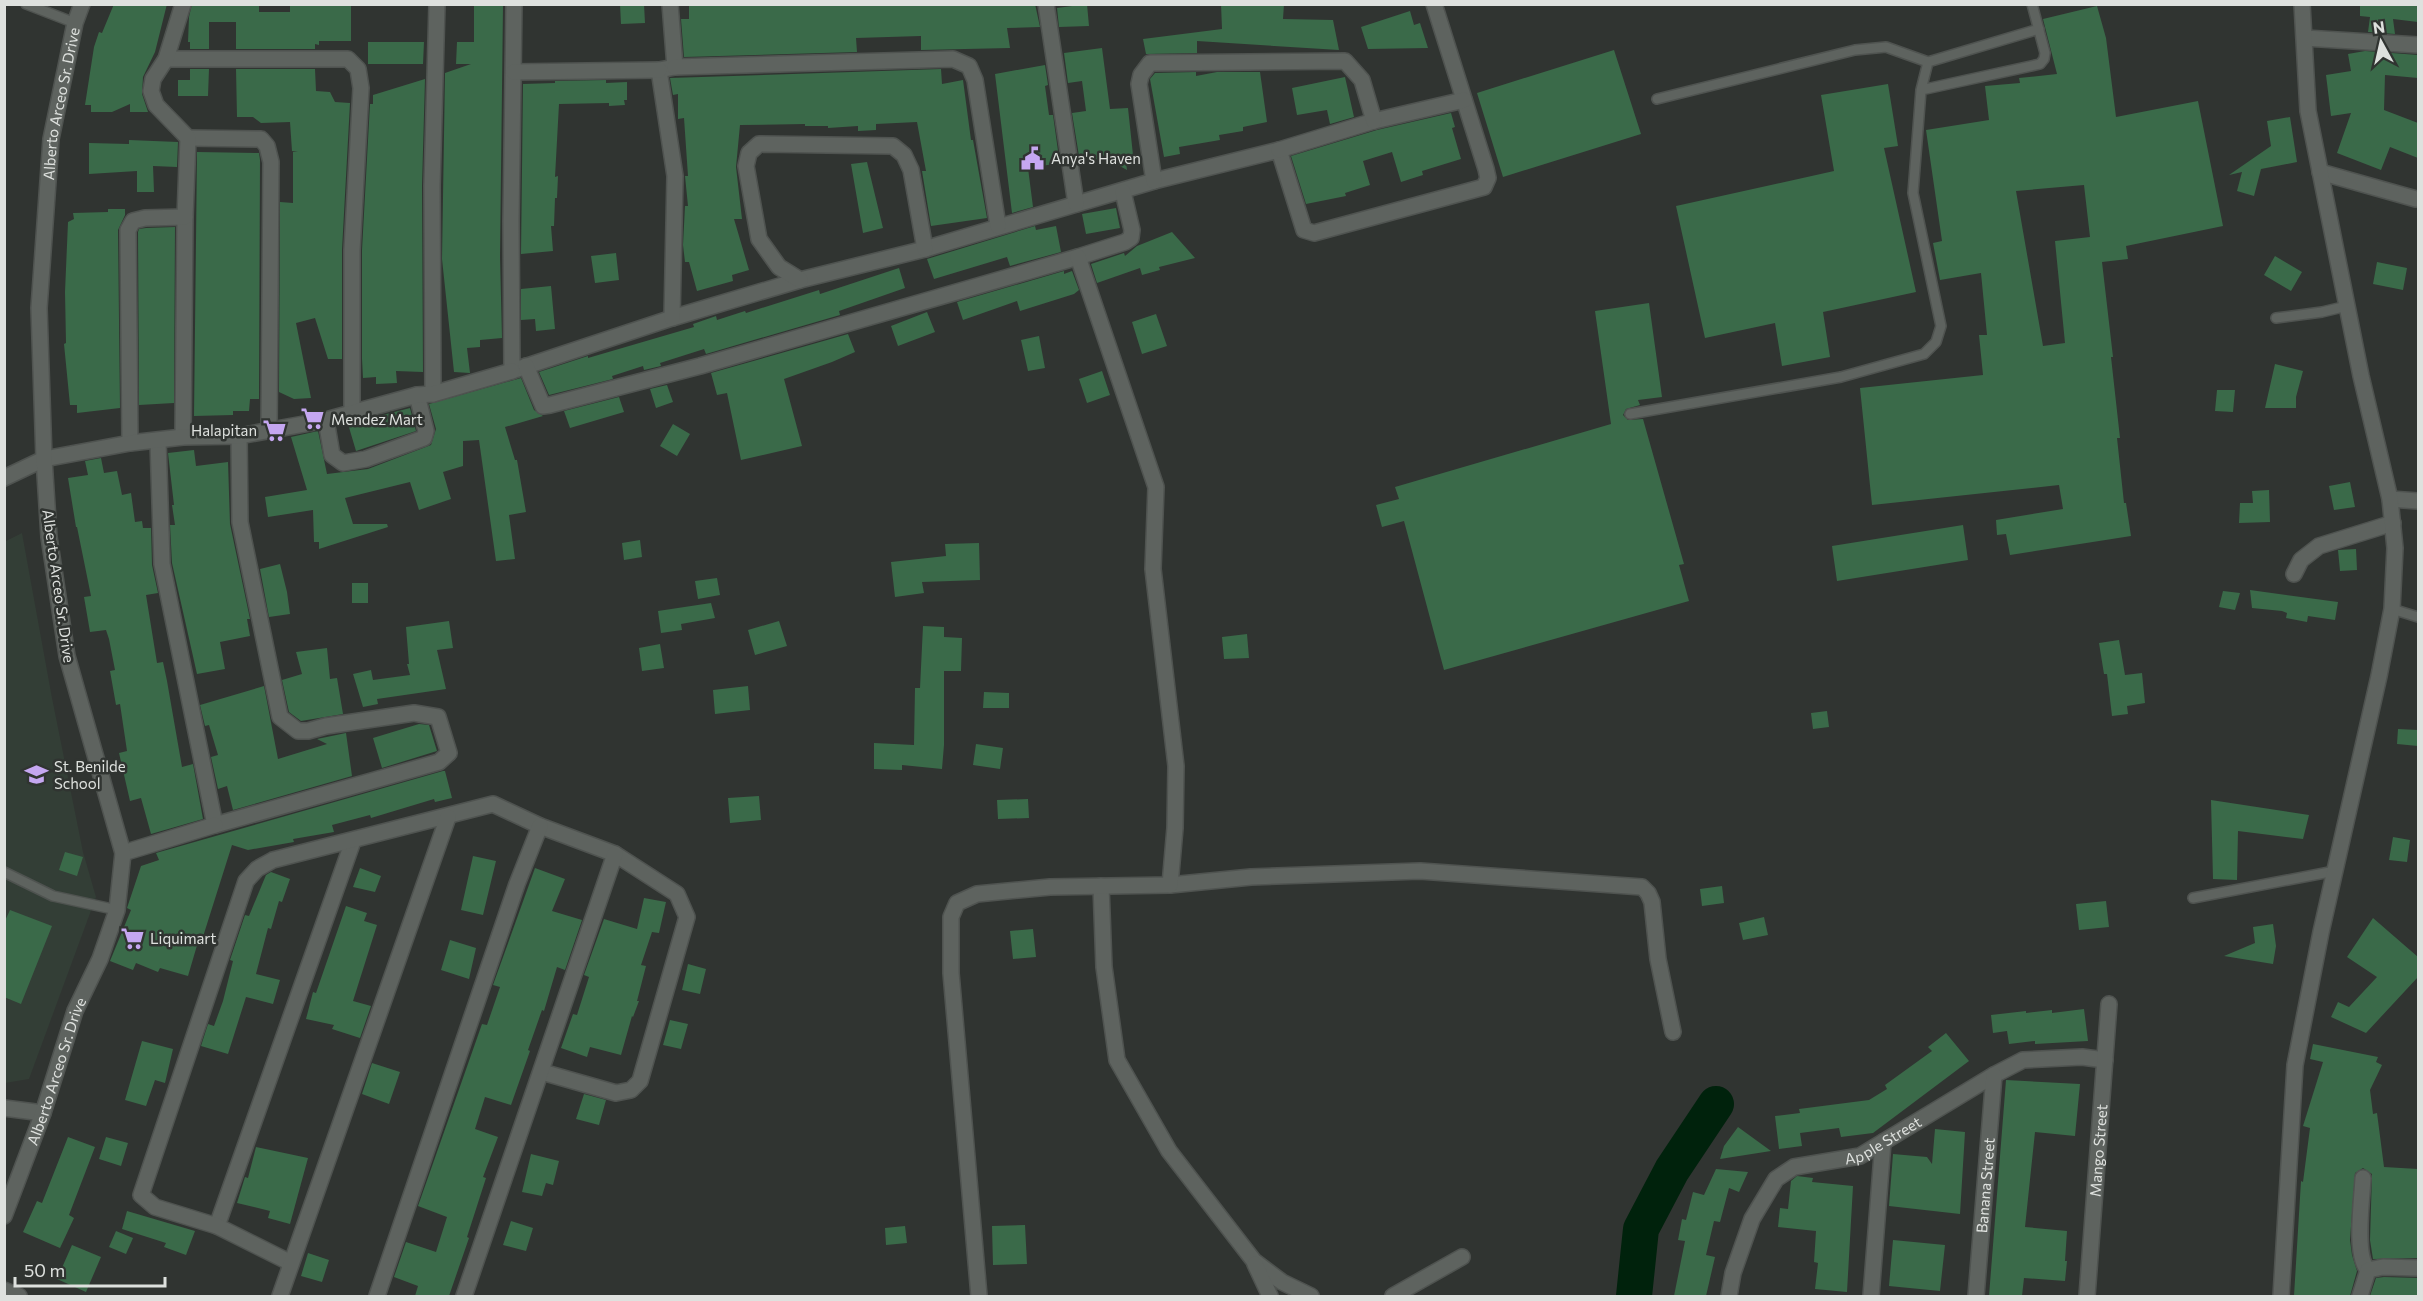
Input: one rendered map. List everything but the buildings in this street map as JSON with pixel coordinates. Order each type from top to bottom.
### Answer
[{"type":"street","name":"Alberto Arceo Sr. Drive","points":[[4,1216],[43,1113],[75,1011],[100,959],[117,910],[123,853],[68,656],[49,537],[44,459],[39,308],[51,139],[75,23],[82,4]]},
{"type":"street","points":[[183,4],[166,59],[153,79],[150,92],[152,99],[188,138],[183,436]]},
{"type":"street","points":[[326,420],[332,455],[343,464],[366,459],[424,438],[426,431],[425,394],[437,4]]},
{"type":"street","points":[[514,4],[511,221],[519,368],[543,406],[700,366],[1125,242],[1131,238],[1132,230],[1123,192]]},
{"type":"street","points":[[670,4],[675,67]]},
{"type":"street","points":[[1046,4],[1076,204]]},
{"type":"street","points":[[1279,150],[1304,230],[1314,233],[1484,187],[1488,178],[1486,169],[1434,4]]},
{"type":"street","points":[[2281,1296],[2295,1065],[2334,871],[2379,676],[2392,609],[2395,559],[2390,498],[2347,306],[2308,111],[2302,4]]},
{"type":"street","points":[[2305,38],[2418,45]]},
{"type":"street","points":[[166,59],[348,59],[358,69],[361,88],[352,250],[352,411]]},
{"type":"street","points":[[514,72],[659,70],[675,67],[953,59],[969,66],[975,80],[998,226]]},
{"type":"street","points":[[1154,181],[1139,84],[1150,63],[1345,61],[1362,80],[1374,121]]},
{"type":"street","points":[[659,70],[675,176],[672,318]]},
{"type":"street","points":[[4,478],[44,459],[130,443],[183,436],[239,436],[326,420],[352,411],[519,368],[672,318],[800,280],[925,249],[1154,181],[1279,150],[1374,121],[1464,100]]},
{"type":"street","points":[[188,138],[261,139],[267,146],[271,162],[269,429]]},
{"type":"street","points":[[800,280],[779,267],[759,239],[746,166],[749,153],[759,144],[893,146],[904,155],[911,170],[925,249]]},
{"type":"street","points":[[2320,172],[2416,199]]},
{"type":"street","points":[[130,443],[129,230],[133,221],[145,218],[185,218]]},
{"type":"street","points":[[1078,257],[1156,487],[1153,569],[1176,766],[1175,828],[1170,885]]},
{"type":"street","points":[[123,853],[439,762],[449,753],[438,717],[414,713],[298,731],[280,717],[240,522],[239,436]]},
{"type":"street","points":[[158,441],[162,564],[215,825]]},
{"type":"street","points":[[2390,498],[2418,501]]},
{"type":"street","points":[[2294,574],[2301,560],[2319,546],[2393,523]]},
{"type":"street","points":[[291,1263],[217,1226],[155,1207],[144,1199],[142,1190],[246,881],[257,869],[273,860],[353,842],[493,804],[540,826],[615,854],[677,894],[687,917],[640,1081],[631,1090],[616,1093],[542,1072]]},
{"type":"street","points":[[280,1296],[448,817]]},
{"type":"street","points":[[377,1296],[517,884],[540,826]]},
{"type":"street","points":[[217,1226],[353,842]]},
{"type":"street","points":[[464,1296],[615,854]]},
{"type":"street","points":[[980,1296],[951,973],[951,917],[957,903],[977,894],[1050,887],[1170,885],[1251,877],[1420,871],[1642,887],[1652,902],[1658,959],[1673,1032]]},
{"type":"street","points":[[1101,886],[1104,967],[1117,1060],[1169,1151],[1254,1261],[1270,1296]]},
{"type":"street","name":"Mango Street","points":[[2087,1296],[2109,1004]]},
{"type":"street","name":"Apple Street","points":[[1729,1296],[1733,1273],[1752,1219],[1776,1179],[1794,1167],[1860,1156],[2023,1060],[2082,1057],[2105,1060]]},
{"type":"street","name":"Banana Street","points":[[1976,1296],[1994,1075]]},
{"type":"street","points":[[4,1108],[43,1113]]},
{"type":"street","points":[[1871,1296],[1883,1142]]},
{"type":"street","points":[[2363,1178],[2360,1250],[2363,1265],[2368,1270]]},
{"type":"street","points":[[1394,1296],[1462,1257]]},
{"type":"street","points":[[1254,1261],[1282,1282],[1311,1296]]},
{"type":"street","points":[[2368,1270],[2383,1267],[2418,1268]]},
{"type":"street","points":[[2360,1296],[2368,1270]]},
{"type":"street","points":[[4,1290],[19,1296]]},
{"type":"lane","points":[[26,4],[75,23]]},
{"type":"lane","points":[[1921,90],[2040,64],[2044,60],[2045,53],[2032,4]]},
{"type":"lane","points":[[1657,99],[1855,50],[1886,47],[1928,62],[2039,29]]},
{"type":"lane","points":[[1630,414],[1841,377],[1924,354],[1936,342],[1941,326],[1913,193],[1921,90],[1928,62]]},
{"type":"lane","points":[[2276,318],[2347,306]]},
{"type":"lane","points":[[2392,609],[2418,617]]},
{"type":"lane","points":[[2193,898],[2334,871]]},
{"type":"lane","points":[[4,872],[53,896],[117,910]]},
{"type":"shaded area","name":"St. Benilde School","points":[[22,533],[83,852],[96,897],[29,1079],[5,1083],[4,542]]},
{"type":"waterway","points":[[1634,1296],[1641,1229],[1672,1170],[1716,1104]]},
{"type":"place","name":"Anya's Haven","points":[[1033,158]]},
{"type":"place","name":"Mendez Mart","points":[[313,419]]},
{"type":"place","name":"Halapitan","points":[[275,430]]},
{"type":"place","name":"St. Benilde School","points":[[36,775]]},
{"type":"place","name":"Liquimart","points":[[132,938]]}]
